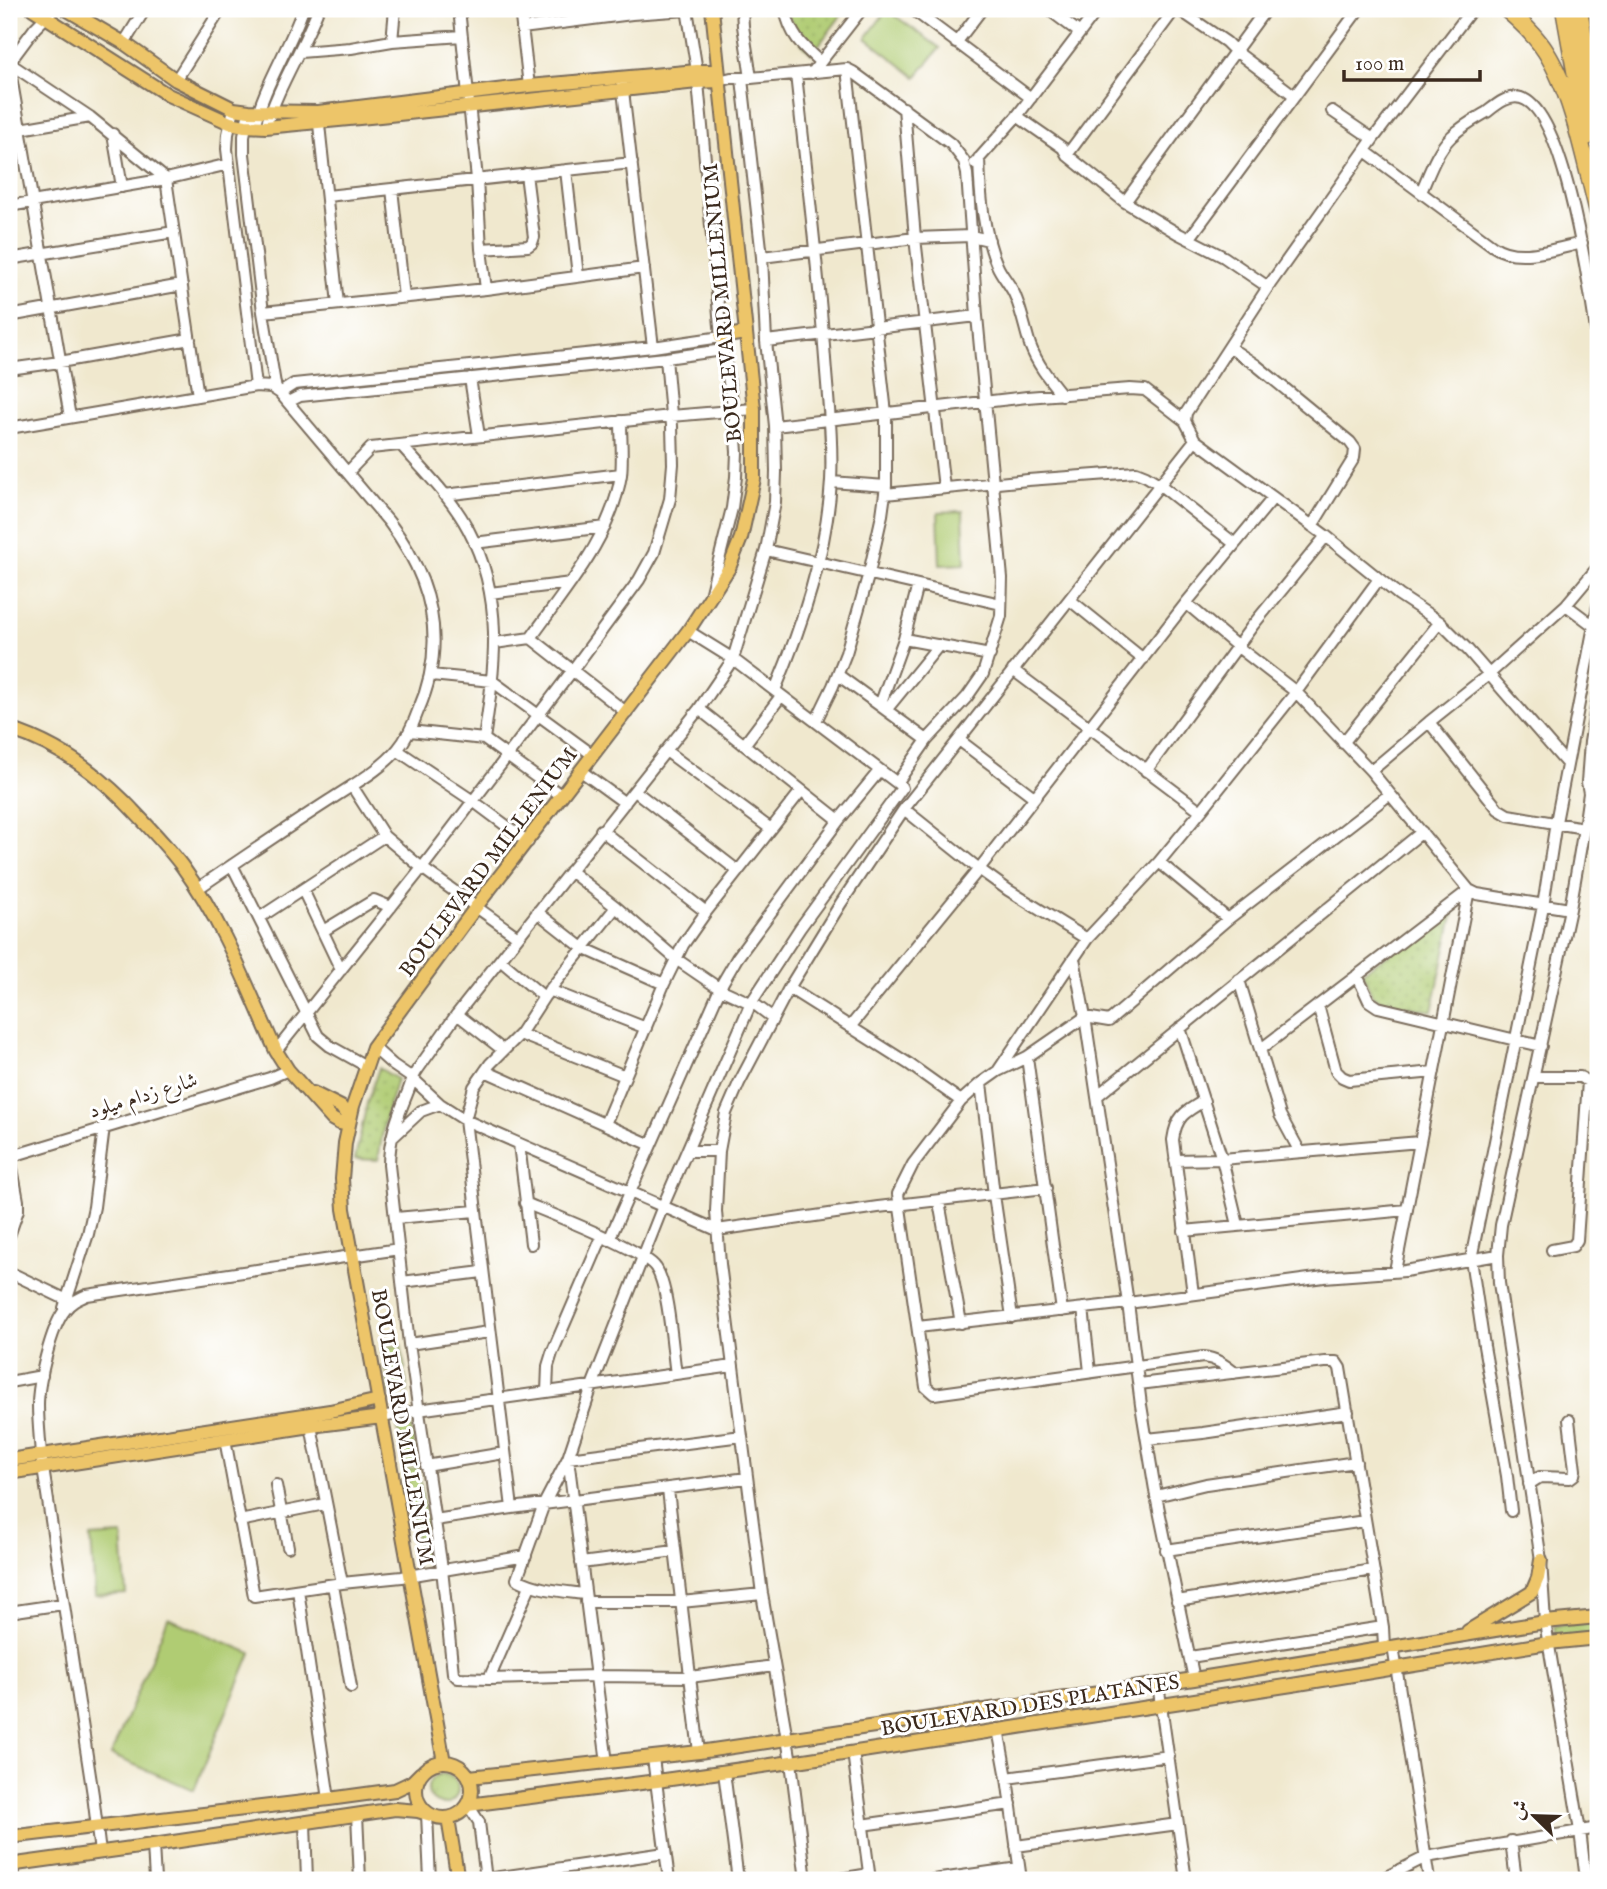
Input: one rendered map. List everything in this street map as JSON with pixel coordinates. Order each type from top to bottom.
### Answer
[{"type":"highway","points":[[1506,9],[1545,50],[1555,68],[1572,115],[1598,212]]},
{"type":"highway","points":[[1564,9],[1598,202]]},
{"type":"highway","points":[[1579,9],[1598,120]]},
{"type":"main road","points":[[33,9],[50,12],[168,95],[230,123],[255,126],[697,76],[732,77]]},
{"type":"main road","points":[[66,9],[124,43],[176,80],[234,109],[318,117]]},
{"type":"main road","name":"BOULEVARD MILLENIUM","points":[[444,1762],[343,1199],[345,1143],[349,1121],[373,1047],[709,602],[729,568],[741,538],[754,480],[754,409],[745,333],[732,77],[712,9]]},
{"type":"main road","points":[[468,101],[529,86],[623,84]]},
{"type":"main road","points":[[722,344],[745,333]]},
{"type":"main road","points":[[9,729],[38,740],[87,768],[164,843],[197,889],[227,944],[276,1051],[288,1070],[306,1090],[323,1103],[335,1121],[349,1121]]},
{"type":"main road","points":[[323,1103],[343,1096],[361,1080]]},
{"type":"main road","points":[[323,1103],[333,1127],[345,1143]]},
{"type":"main road","points":[[9,1473],[43,1461],[330,1412],[379,1399]]},
{"type":"main road","points":[[9,1460],[43,1461],[383,1417]]},
{"type":"main road","points":[[1462,1635],[1532,1592],[1541,1560]]},
{"type":"main road","name":"BOULEVARD DES PLATANES","points":[[469,1777],[653,1758],[787,1740],[1195,1679],[1545,1622],[1598,1617]]},
{"type":"main road","name":"BOULEVARD DES PLATANES","points":[[468,1805],[724,1772],[1548,1643],[1598,1638]]},
{"type":"main road","points":[[9,1837],[395,1790],[412,1782],[428,1767],[444,1762],[458,1766],[469,1777],[472,1786],[468,1805],[463,1811],[448,1818],[395,1809],[11,1865]]},
{"type":"main road","points":[[421,1773],[416,1796],[424,1811],[429,1814]]},
{"type":"main road","points":[[448,1818],[458,1880]]},
{"type":"street","points":[[124,43],[145,9]]},
{"type":"street","points":[[176,80],[221,9]]},
{"type":"street","points":[[281,395],[263,312],[244,154],[259,111],[303,9]]},
{"type":"street","points":[[255,126],[259,111],[300,52],[318,9]]},
{"type":"street","points":[[392,41],[395,9]]},
{"type":"street","points":[[459,9],[486,289]]},
{"type":"street","points":[[520,9],[529,86]]},
{"type":"street","points":[[742,9],[743,26],[732,77],[762,257],[766,341],[775,426],[775,502],[766,550],[733,659],[699,709],[457,1014],[412,1078],[390,1140],[389,1179],[418,1410],[443,1569],[453,1673],[458,1678],[489,1679],[690,1677],[775,1666]]},
{"type":"street","points":[[785,9],[792,33],[820,62]]},
{"type":"street","points":[[812,73],[862,9]]},
{"type":"street","points":[[912,9],[1031,98]]},
{"type":"street","points":[[956,43],[982,9]]},
{"type":"street","points":[[1048,9],[1080,33]]},
{"type":"street","points":[[967,174],[1017,116],[1098,9]]},
{"type":"street","points":[[1067,155],[1176,9],[1226,42],[1234,51],[1295,96]]},
{"type":"street","points":[[1125,202],[1266,9]]},
{"type":"street","points":[[1189,239],[1359,9]]},
{"type":"street","points":[[1185,421],[1186,413],[1268,287],[1470,9]]},
{"type":"street","points":[[522,28],[581,15],[687,10],[697,76],[722,344],[734,411],[737,452],[732,508],[713,576],[709,602]]},
{"type":"street","points":[[50,12],[9,64],[14,130],[33,202],[70,417]]},
{"type":"street","points":[[300,52],[462,36]]},
{"type":"street","points":[[9,64],[90,117],[166,179],[198,396]]},
{"type":"street","points":[[732,77],[847,69],[865,79],[951,144],[964,160],[1002,578],[1001,616],[983,674],[967,697],[927,740],[751,1003],[663,1206],[592,1386],[568,1458],[544,1504],[517,1579],[530,1586],[585,1598],[681,1602],[762,1594]]},
{"type":"street","points":[[816,721],[846,653],[869,573],[885,490],[886,413],[847,69]]},
{"type":"street","points":[[744,745],[778,693],[818,562],[831,482],[823,336],[796,74]]},
{"type":"street","points":[[623,84],[653,347]]},
{"type":"street","points":[[1420,192],[1441,149],[1450,137],[1502,102],[1514,97],[1529,102],[1540,116],[1556,147],[1565,173],[1582,243],[1598,343]]},
{"type":"street","points":[[904,108],[915,238],[944,488]]},
{"type":"street","points":[[234,109],[227,141],[256,386]]},
{"type":"street","points":[[1332,111],[1373,139]]},
{"type":"street","points":[[1017,116],[1063,148],[1067,155],[1125,202],[1224,257],[1268,287]]},
{"type":"street","points":[[14,130],[90,117]]},
{"type":"street","points":[[318,117],[338,304]]},
{"type":"street","points":[[113,134],[122,187]]},
{"type":"street","points":[[1365,151],[1504,253],[1518,255],[1582,243]]},
{"type":"street","points":[[979,158],[981,194],[989,240],[998,267],[1016,298],[1040,366],[1062,395]]},
{"type":"street","points":[[327,197],[632,163]]},
{"type":"street","points":[[9,206],[166,179],[229,164]]},
{"type":"street","points":[[566,170],[578,276]]},
{"type":"street","points":[[481,249],[528,246],[532,243],[534,237],[526,174]]},
{"type":"street","points":[[392,189],[404,297]]},
{"type":"street","points":[[9,259],[174,232]]},
{"type":"street","points":[[762,257],[915,238],[971,236],[989,240]]},
{"type":"street","points":[[263,312],[486,289],[644,268]]},
{"type":"street","points":[[9,316],[182,285]]},
{"type":"street","points":[[766,341],[977,316]]},
{"type":"street","points":[[9,369],[190,339]]},
{"type":"street","points":[[281,395],[294,384],[653,347],[722,344]]},
{"type":"street","points":[[281,395],[300,396],[666,358],[722,344]]},
{"type":"street","points":[[1229,347],[1256,365],[1350,442],[1355,449],[1354,458],[1312,526]]},
{"type":"street","points":[[276,1051],[422,868],[639,580],[654,553],[670,499],[673,464],[666,358]]},
{"type":"street","points":[[489,363],[490,376]]},
{"type":"street","points":[[470,378],[479,436]]},
{"type":"street","points":[[9,428],[266,386],[281,395],[348,472],[406,544],[417,564],[425,584],[433,626],[434,649],[431,675],[410,732],[397,750],[352,786],[197,889]]},
{"type":"street","points":[[775,426],[1027,397],[1145,390],[1185,421],[1195,440],[1326,536],[1399,595],[1440,622],[1468,650],[1567,764]]},
{"type":"street","points":[[348,472],[371,448],[671,415],[754,409]]},
{"type":"street","points":[[531,638],[584,564],[605,527],[621,474],[621,421]]},
{"type":"street","points":[[806,1880],[787,1740],[762,1594],[720,1264],[716,1210],[719,1151],[726,1113],[789,988],[841,903],[904,809],[1195,440]]},
{"type":"street","points":[[401,445],[468,528],[482,565],[493,607],[495,643],[484,739]]},
{"type":"street","points":[[831,482],[885,490],[944,488],[1130,472],[1141,474],[1159,484],[1235,544]]},
{"type":"street","points":[[444,495],[621,474]]},
{"type":"street","points":[[850,1027],[979,869],[1186,603],[1273,498]]},
{"type":"street","points":[[474,543],[605,527]]},
{"type":"street","points":[[1146,771],[1253,625],[1326,536]]},
{"type":"street","points":[[766,550],[1001,604]]},
{"type":"street","points":[[1371,771],[1488,675],[1566,605],[1598,567]]},
{"type":"street","points":[[998,1071],[1087,939],[1159,862],[1296,692],[1380,579]]},
{"type":"street","points":[[489,593],[570,583]]},
{"type":"street","points":[[883,708],[918,584]]},
{"type":"street","points":[[1070,600],[1143,659]]},
{"type":"street","points":[[1186,603],[1296,692],[1371,771],[1469,890],[1477,894],[1570,909]]},
{"type":"street","points":[[1566,605],[1596,628]]},
{"type":"street","points":[[1511,1511],[1471,1259],[1543,906],[1556,822],[1596,628],[1598,605]]},
{"type":"street","points":[[1343,743],[1440,622]]},
{"type":"street","points":[[688,631],[733,659],[914,797]]},
{"type":"street","points":[[495,643],[531,638],[627,713]]},
{"type":"street","points":[[904,639],[990,654]]},
{"type":"street","points":[[883,708],[939,645]]},
{"type":"street","points":[[1013,670],[1200,811]]},
{"type":"street","points":[[431,675],[492,681],[593,755]]},
{"type":"street","points":[[838,675],[927,740]]},
{"type":"street","points":[[1586,1880],[1545,1622],[1541,1560],[1497,1255],[1501,1225],[1570,909],[1589,793],[1587,782],[1590,743],[1598,695]]},
{"type":"street","points":[[699,709],[839,820]]},
{"type":"street","points":[[1429,722],[1498,809],[1508,815],[1584,828]]},
{"type":"street","points":[[410,732],[484,739],[562,796]]},
{"type":"street","points":[[959,740],[1034,797]]},
{"type":"street","points":[[397,750],[528,842]]},
{"type":"street","points":[[666,751],[771,829]]},
{"type":"street","points":[[547,1392],[548,1366],[552,1353],[651,1145],[720,989],[737,958],[839,820],[880,770]]},
{"type":"street","points":[[581,771],[625,803]]},
{"type":"street","points":[[1589,793],[1598,776]]},
{"type":"street","points":[[352,786],[384,836],[422,868],[518,937]]},
{"type":"street","points":[[635,791],[738,871]]},
{"type":"street","points":[[605,1124],[683,945],[801,791]]},
{"type":"street","points":[[1235,1373],[1212,1358],[1203,1357],[934,1394],[926,1387],[898,1194],[913,1164],[961,1101],[981,1083],[1085,1017],[1109,1021],[1228,919],[1390,794]]},
{"type":"street","points":[[904,809],[1008,890],[1087,939]]},
{"type":"street","points":[[601,830],[706,912]]},
{"type":"street","points":[[1097,1096],[1422,832]]},
{"type":"street","points":[[259,918],[384,836]]},
{"type":"street","points":[[1159,862],[1228,919]]},
{"type":"street","points":[[232,865],[318,1036],[330,1046],[366,1066]]},
{"type":"street","points":[[570,871],[616,906],[676,959],[720,989],[751,1003],[773,1018]]},
{"type":"street","points":[[303,890],[341,970]]},
{"type":"street","points":[[1261,1049],[1469,890]]},
{"type":"street","points":[[1395,1271],[1469,890]]},
{"type":"street","points":[[323,931],[374,900],[391,907]]},
{"type":"street","points":[[512,1508],[465,1120],[474,1087],[503,1050],[520,1034],[547,993],[616,906]]},
{"type":"street","points":[[537,912],[583,948],[664,984]]},
{"type":"street","points":[[1074,958],[1156,1496],[1195,1679]]},
{"type":"street","points":[[500,960],[547,993],[646,1028]]},
{"type":"street","points":[[1357,975],[1369,1001],[1378,1007],[1541,1046]]},
{"type":"street","points":[[1239,980],[1280,1115],[1300,1152]]},
{"type":"street","points":[[789,988],[961,1101]]},
{"type":"street","points":[[1318,1005],[1336,1071],[1342,1077],[1349,1080],[1434,1072]]},
{"type":"street","points":[[457,1014],[503,1050]]},
{"type":"street","points":[[1181,1028],[1222,1158],[1238,1225]]},
{"type":"street","points":[[520,1034],[625,1076]]},
{"type":"street","points":[[373,1047],[440,1104],[465,1120],[717,1230],[1046,1188]]},
{"type":"street","points":[[1027,1056],[1062,1311]]},
{"type":"street","name":"شارع زدام ميلود","points":[[9,1157],[270,1078],[288,1070]]},
{"type":"street","points":[[485,1072],[651,1145]]},
{"type":"street","points":[[1534,1077],[1580,1077],[1588,1080],[1577,1241],[1573,1246],[1552,1250]]},
{"type":"street","points":[[981,1083],[1012,1317]]},
{"type":"street","points":[[1193,1294],[1172,1140],[1174,1127],[1180,1117],[1204,1101]]},
{"type":"street","points":[[390,1140],[421,1111],[440,1104]]},
{"type":"street","points":[[100,1853],[43,1461],[38,1403],[41,1376],[92,1216],[104,1127]]},
{"type":"street","points":[[1175,1160],[1420,1142]]},
{"type":"street","points":[[519,1144],[531,1244]]},
{"type":"street","points":[[687,1150],[719,1151]]},
{"type":"street","points":[[9,1157],[19,1201],[9,1236]]},
{"type":"street","points":[[939,1202],[961,1323]]},
{"type":"street","points":[[525,1203],[643,1256],[654,1265],[664,1291],[676,1374]]},
{"type":"street","points":[[1184,1231],[1407,1210]]},
{"type":"street","points":[[396,1218],[475,1211]]},
{"type":"street","points":[[62,1312],[74,1301],[87,1295],[399,1249]]},
{"type":"street","points":[[918,1326],[1062,1311],[1324,1277],[1395,1271],[1497,1255]]},
{"type":"street","points":[[9,1272],[67,1300]]},
{"type":"street","points":[[402,1282],[482,1272]]},
{"type":"street","points":[[1083,1308],[1090,1372]]},
{"type":"street","points":[[409,1344],[489,1332]]},
{"type":"street","points":[[1139,1384],[1325,1362],[1336,1362],[1340,1368],[1382,1627],[1396,1667],[1429,1880]]},
{"type":"street","points":[[383,1417],[733,1366]]},
{"type":"street","points":[[9,1382],[41,1376]]},
{"type":"street","points":[[1147,1439],[1348,1412]]},
{"type":"street","points":[[1530,1484],[1540,1477],[1570,1478],[1574,1475],[1569,1420]]},
{"type":"street","points":[[311,1426],[326,1503],[351,1687]]},
{"type":"street","points":[[568,1458],[742,1436]]},
{"type":"street","points":[[225,1439],[254,1597],[411,1576],[526,1556]]},
{"type":"street","points":[[426,1466],[504,1453]]},
{"type":"street","points":[[568,1458],[607,1763]]},
{"type":"street","points":[[1156,1496],[1206,1484],[1356,1462]]},
{"type":"street","points":[[435,1520],[747,1478]]},
{"type":"street","points":[[276,1485],[288,1547]]},
{"type":"street","points":[[668,1489],[699,1752]]},
{"type":"street","points":[[239,1521],[326,1503]]},
{"type":"street","points":[[1166,1550],[1365,1521]]},
{"type":"street","points":[[581,1563],[675,1551]]},
{"type":"street","points":[[1177,1601],[1373,1570]]},
{"type":"street","points":[[489,1679],[530,1586]]},
{"type":"street","points":[[298,1590],[328,1799]]},
{"type":"street","points":[[9,1612],[63,1604]]},
{"type":"street","points":[[1190,1657],[1382,1627]]},
{"type":"street","points":[[1158,1684],[1186,1880]]},
{"type":"street","points":[[933,1880],[1020,1874],[998,1730]]},
{"type":"street","points":[[834,1880],[869,1877],[853,1752]]},
{"type":"street","points":[[1007,1778],[1169,1756]]},
{"type":"street","points":[[653,1758],[669,1880]]},
{"type":"street","points":[[724,1772],[738,1880]]},
{"type":"street","points":[[862,1825],[1011,1804]]},
{"type":"street","points":[[468,1805],[480,1822],[486,1880],[665,1853]]},
{"type":"street","points":[[429,1814],[430,1880]]},
{"type":"street","points":[[357,1815],[360,1880]]},
{"type":"street","points":[[305,1823],[307,1880]]},
{"type":"street","points":[[1016,1846],[1178,1824]]},
{"type":"street","points":[[1380,1880],[1426,1857],[1598,1828]]},
{"type":"street","points":[[1511,1842],[1516,1880]]},
{"type":"street","points":[[153,1845],[155,1880]]},
{"type":"street","points":[[11,1865],[14,1880]]},
{"type":"green space","points":[[786,9],[846,9],[812,54],[802,44]]},
{"type":"green space","points":[[887,10],[940,48],[916,77],[866,38]]},
{"type":"green space","points":[[963,511],[965,564],[940,565],[938,512]]},
{"type":"green space","points":[[1454,911],[1432,1011],[1383,1002],[1372,995],[1362,972]]},
{"type":"green space","points":[[379,1068],[397,1079],[385,1119],[378,1160],[355,1159],[367,1103]]},
{"type":"green space","points":[[401,1345],[405,1369],[386,1372],[383,1348]]},
{"type":"green space","points":[[405,1374],[408,1392],[390,1395],[387,1377]]},
{"type":"green space","points":[[410,1419],[417,1464],[404,1466],[397,1422]]},
{"type":"green space","points":[[418,1468],[432,1559],[420,1561],[406,1470]]},
{"type":"green space","points":[[122,1535],[126,1594],[95,1596],[91,1537]]},
{"type":"green space","points":[[168,1618],[251,1653],[194,1790],[111,1755]]},
{"type":"green space","points":[[1598,1620],[1598,1633],[1556,1640],[1554,1626]]},
{"type":"green space","points":[[443,1774],[454,1778],[458,1789],[454,1800],[443,1804],[432,1800],[428,1789],[432,1778]]}]
